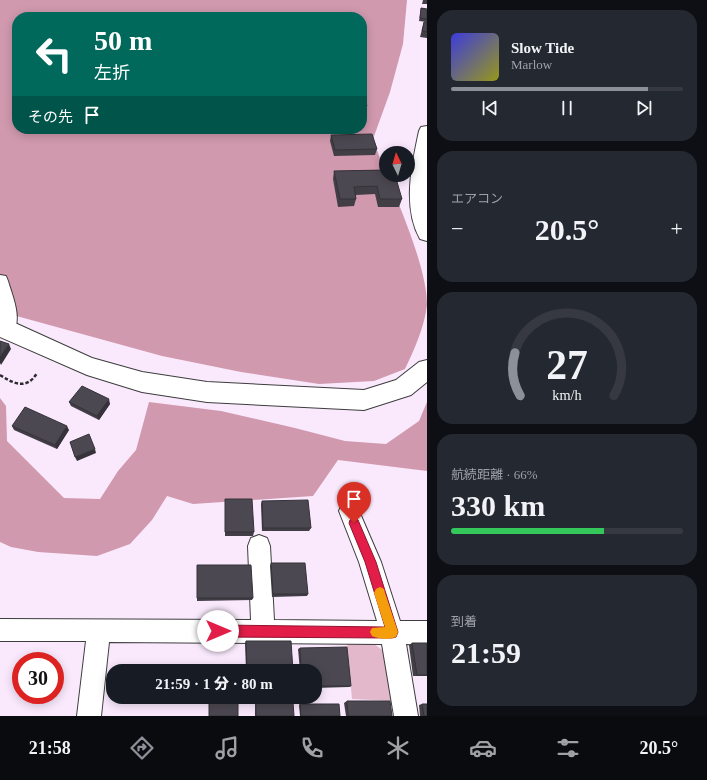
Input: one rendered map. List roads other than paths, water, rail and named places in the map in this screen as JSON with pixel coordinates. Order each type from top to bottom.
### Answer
[{"type":"street","points":[[427,131],[425,157],[419,173],[421,215],[427,234]]},
{"type":"street","points":[[0,281],[9,316],[3,329],[87,366],[142,382],[207,392],[364,400],[403,388],[427,369]]},
{"type":"street","points":[[348,510],[370,562],[392,632],[406,716]]},
{"type":"street","points":[[259,546],[263,632]]},
{"type":"street","points":[[0,630],[427,633]]},
{"type":"street","points":[[89,716],[99,630]]}]
